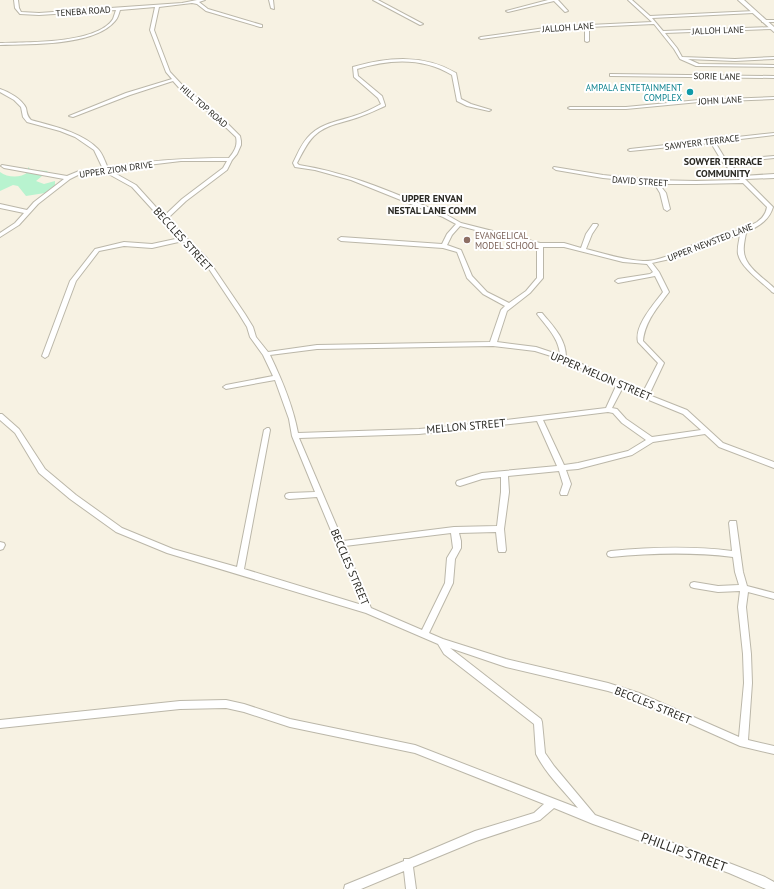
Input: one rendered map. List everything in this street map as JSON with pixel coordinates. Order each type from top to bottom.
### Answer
[{"type":"main road","points":[[741,0],[773,29]]},
{"type":"street","name":"TENEBA ROAD","points":[[16,0],[17,8],[20,13],[39,14],[157,6],[203,0]]},
{"type":"street","points":[[271,0],[273,8]]},
{"type":"street","points":[[375,0],[420,24]]},
{"type":"street","points":[[508,11],[553,0]]},
{"type":"street","points":[[556,0],[566,11]]},
{"type":"street","points":[[630,0],[655,22],[681,58],[687,62],[698,65],[774,66]]},
{"type":"street","points":[[191,1],[198,3],[207,10],[261,26]]},
{"type":"street","name":"HILL TOP ROAD","points":[[157,6],[152,30],[167,69],[183,89],[219,118],[238,137],[239,145],[225,169],[184,200],[164,219]]},
{"type":"street","points":[[0,44],[68,40],[92,36],[114,20],[118,8]]},
{"type":"street","points":[[650,17],[754,12]]},
{"type":"street","points":[[763,21],[774,21]]},
{"type":"street","name":"JALLOH LANE","points":[[481,38],[552,28],[655,22]]},
{"type":"street","points":[[587,25],[587,41]]},
{"type":"street","name":"JALLOH LANE","points":[[663,32],[773,29]]},
{"type":"street","points":[[681,58],[735,60],[774,58]]},
{"type":"street","name":"UPPER NEWSTED LANE","points":[[489,110],[469,105],[459,100],[454,74],[437,65],[422,60],[374,62],[366,64],[355,68],[356,76],[380,97],[383,105],[372,112],[325,125],[310,136],[301,148],[295,163],[297,166],[331,173],[356,181],[445,216],[458,224],[540,245],[564,245],[623,260],[648,262],[668,258],[704,242],[742,232],[761,222],[768,214],[772,206],[743,179]]},
{"type":"street","name":"SORIE LANE","points":[[612,75],[774,77]]},
{"type":"street","points":[[71,116],[128,94],[174,79]]},
{"type":"street","points":[[0,90],[16,99],[23,107],[25,117],[29,121],[62,130],[77,136],[96,149],[106,170]]},
{"type":"street","name":"JOHN LANE","points":[[570,108],[626,108],[699,101],[774,98]]},
{"type":"street","name":"SAWYERR TERRACE","points":[[630,150],[774,134]]},
{"type":"street","points":[[712,141],[725,162],[743,179]]},
{"type":"street","points":[[725,162],[774,157]]},
{"type":"street","name":"UPPER ZION DRIVE","points":[[0,236],[17,224],[28,212],[68,178],[85,172],[180,160],[230,159]]},
{"type":"street","points":[[4,166],[68,178]]},
{"type":"street","name":"DAVID STREET","points":[[556,168],[592,176],[656,183],[774,176]]},
{"type":"street","name":"BECCLES STREET","points":[[106,170],[134,186],[164,219],[205,259],[246,320],[253,337],[266,354],[277,377],[292,419],[295,436],[318,494],[341,544],[368,610],[440,642],[506,663],[608,687],[639,697],[743,743],[774,750]]},
{"type":"street","points":[[656,183],[663,193],[667,209]]},
{"type":"street","points":[[0,206],[28,212]]},
{"type":"street","points":[[444,246],[450,234],[458,224]]},
{"type":"street","points":[[583,250],[589,234],[595,225]]},
{"type":"street","points":[[742,232],[741,256],[749,268],[774,291]]},
{"type":"street","points":[[44,356],[73,281],[97,250],[124,244],[152,246],[184,239]]},
{"type":"street","points":[[341,239],[444,246],[459,251],[469,277],[485,293],[509,306]]},
{"type":"street","points":[[493,344],[504,310],[528,292],[540,278],[540,245]]},
{"type":"street","points":[[645,395],[661,363],[640,341],[640,333],[648,318],[666,292],[656,272],[648,262]]},
{"type":"street","points":[[618,281],[652,275],[656,272]]},
{"type":"street","points":[[540,314],[558,338],[564,351],[563,358]]},
{"type":"street","name":"UPPER MELON STREET","points":[[266,354],[316,347],[493,344],[536,349],[563,358],[620,385],[685,412],[705,432],[721,445],[774,465]]},
{"type":"street","points":[[226,387],[277,377]]},
{"type":"street","points":[[620,385],[608,410],[615,411],[624,421],[651,440]]},
{"type":"street","name":"MELLON STREET","points":[[295,436],[335,433],[392,433],[486,426],[608,410]]},
{"type":"street","points":[[0,416],[17,431],[42,471],[73,497],[119,530],[170,551],[368,610]]},
{"type":"street","points":[[539,418],[562,469],[567,484],[564,493]]},
{"type":"street","points":[[240,571],[267,430]]},
{"type":"street","points":[[460,483],[482,476],[562,469],[578,466],[630,453],[651,440],[705,432]]},
{"type":"street","points":[[502,550],[500,529],[505,492],[504,474]]},
{"type":"street","points":[[289,496],[318,494]]},
{"type":"street","points":[[733,523],[739,572],[744,588],[742,607],[747,654],[748,683],[743,743]]},
{"type":"street","points":[[341,544],[454,530],[500,529]]},
{"type":"street","points":[[424,634],[449,583],[451,558],[456,553],[458,545],[454,530]]},
{"type":"street","points":[[611,554],[655,550],[723,552],[736,554]]},
{"type":"street","points":[[694,585],[718,589],[744,588],[774,596]]},
{"type":"street","points":[[440,642],[447,651],[538,722],[541,754],[551,769],[593,819]]},
{"type":"street","name":"PHILLIP STREET","points":[[0,724],[180,706],[226,704],[244,708],[290,723],[415,749],[593,819],[729,868],[774,888]]},
{"type":"street","points":[[349,889],[475,836],[537,817],[553,803]]},
{"type":"street","points":[[408,863],[411,889]]},
{"type":"green space","points":[[28,167],[31,170],[48,171],[36,181],[44,184],[55,181],[55,185],[45,193],[26,196],[18,186],[13,185],[0,191],[0,172],[11,176],[18,176],[28,172]]},
{"type":"place","name":"AMPALA ENTETAINMENT COMPLEX","points":[[690,92]]},
{"type":"place","name":"EVANGELICAL MODEL SCHOOL","points":[[467,240]]},
{"type":"district","name":"SOWYER TERRACE COMMUNITY","points":[[723,166]]},
{"type":"district","name":"UPPER ENVAN NESTAL LANE COMM","points":[[432,204]]}]
